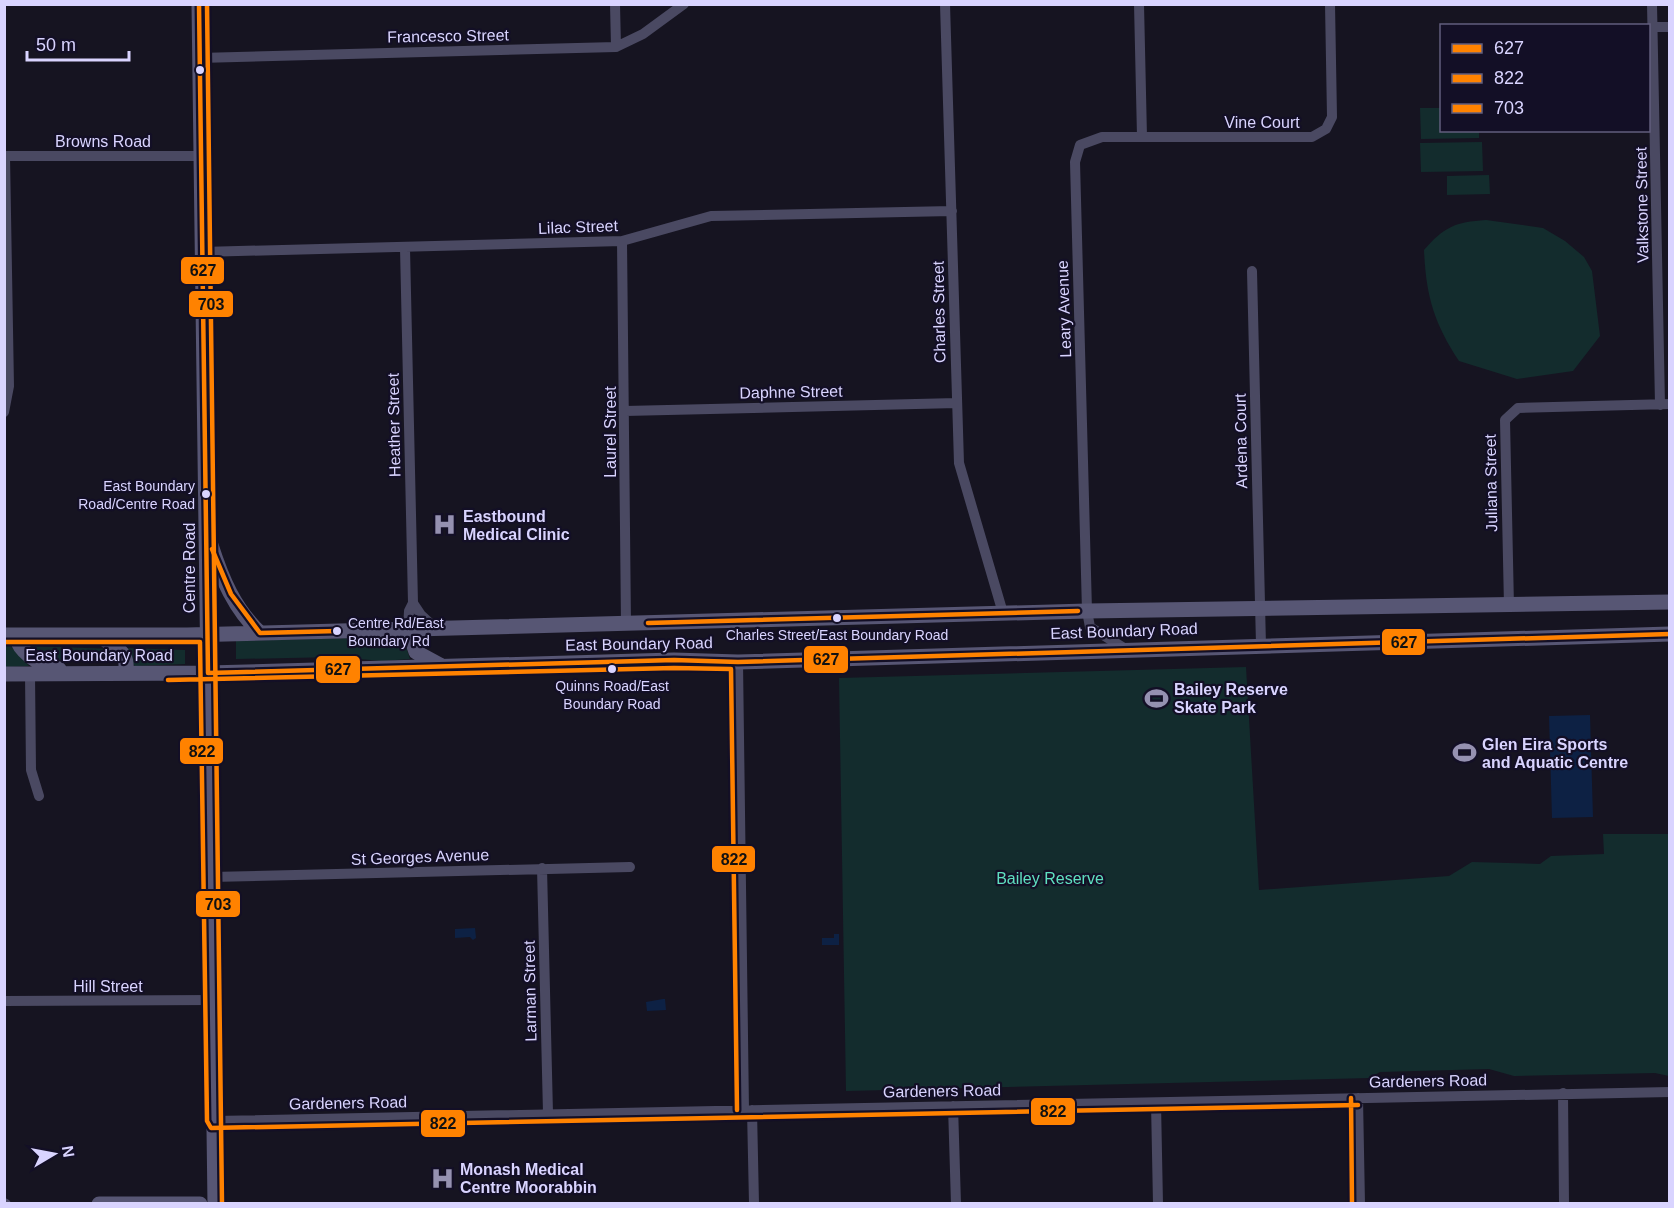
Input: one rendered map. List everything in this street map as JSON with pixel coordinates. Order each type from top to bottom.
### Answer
[{"type":"main road","name":"Centre Road","points":[[199,4],[215,1203]]},
{"type":"main road","points":[[207,531],[224,585],[246,620],[260,633]]},
{"type":"main road","name":"East Boundary Road","points":[[10,635],[260,633],[1087,611],[1670,602]]},
{"type":"main road","points":[[408,630],[413,648],[419,655],[446,666]]},
{"type":"main road","name":"East Boundary Road","points":[[4,674],[208,673],[675,660],[738,662],[1124,648],[1670,634]]},
{"type":"main road","points":[[10,635],[20,648],[37,661],[47,666],[82,673]]},
{"type":"main road","points":[[98,635],[122,652],[126,661],[124,672]]},
{"type":"main road","points":[[99,1203],[200,1203]]},
{"type":"street","points":[[615,4],[616,47]]},
{"type":"street","name":"Francesco Street","points":[[199,58],[616,47],[643,34],[684,4]]},
{"type":"street","name":"Charles Street","points":[[945,4],[958,463],[1003,613]]},
{"type":"street","points":[[1139,4],[1142,137]]},
{"type":"street","name":"Vine Court","points":[[1142,137],[1312,137],[1326,129],[1332,117],[1330,4]]},
{"type":"street","name":"Valkstone Street","points":[[1652,4],[1665,404]]},
{"type":"street","points":[[1653,27],[1670,27]]},
{"type":"street","name":"Leary Avenue","points":[[1087,611],[1075,162],[1080,145],[1102,136],[1142,137]]},
{"type":"street","points":[[4,412],[7,386],[5,156]]},
{"type":"street","name":"Browns Road","points":[[5,156],[201,156]]},
{"type":"street","name":"Lilac Street","points":[[202,252],[622,241],[711,216],[952,211]]},
{"type":"street","name":"Laurel Street","points":[[622,241],[626,624]]},
{"type":"street","name":"Heather Street","points":[[405,248],[413,603],[409,611],[408,630]]},
{"type":"street","name":"Ardena Court","points":[[1252,272],[1261,645]]},
{"type":"street","name":"Daphne Street","points":[[625,411],[957,403]]},
{"type":"street","name":"Juliana Street","points":[[1509,606],[1505,420],[1518,408],[1665,404]]},
{"type":"street","points":[[413,603],[421,615],[436,629]]},
{"type":"street","points":[[1087,611],[1090,627],[1124,648]]},
{"type":"street","points":[[738,662],[748,1110],[754,1203]]},
{"type":"street","points":[[30,674],[31,770],[39,796]]},
{"type":"street","name":"St Georges Avenue","points":[[211,878],[630,867]]},
{"type":"street","name":"Larman Street","points":[[542,868],[548,1113]]},
{"type":"street","name":"Hill Street","points":[[4,1002],[213,1000]]},
{"type":"street","name":"Gardeners Road","points":[[214,1121],[1670,1092]]},
{"type":"street","points":[[1563,1093],[1564,1203]]},
{"type":"street","points":[[1358,1098],[1360,1203]]},
{"type":"street","points":[[1156,1102],[1158,1203]]},
{"type":"street","points":[[953,1106],[956,1203]]},
{"type":"green space","points":[[1420,108],[1440,108],[1440,132],[1479,132],[1479,138],[1421,139]]},
{"type":"green space","points":[[1482,142],[1483,171],[1421,172],[1420,143]]},
{"type":"green space","points":[[1489,175],[1490,194],[1447,195],[1447,176]]},
{"type":"green space","points":[[1486,220],[1543,228],[1565,241],[1584,257],[1592,271],[1600,336],[1573,371],[1517,379],[1459,361],[1450,347],[1437,321],[1429,295],[1424,250],[1451,227],[1466,222]]},
{"type":"green space","points":[[403,638],[410,659],[382,661],[336,657],[236,659],[236,641]]},
{"type":"green space","points":[[4,642],[9,644],[29,666],[5,667]]},
{"type":"green space","points":[[29,646],[115,649],[119,662],[55,660]]},
{"type":"green space","points":[[126,648],[185,650],[185,664],[135,666]]},
{"type":"green space","name":"Bailey Reserve","points":[[1246,667],[1259,890],[1449,876],[1472,862],[1540,864],[1551,856],[1604,854],[1603,834],[1669,834],[1669,1076],[1655,1073],[1514,1076],[1489,1069],[1380,1072],[1369,1078],[846,1091],[839,678]]},
{"type":"water","points":[[1590,715],[1593,817],[1552,818],[1549,716]]},
{"type":"water","points":[[475,928],[476,938],[473,940],[470,937],[455,938],[455,929]]},
{"type":"water","points":[[834,934],[839,934],[839,945],[822,945],[822,938],[834,938]]},
{"type":"water","points":[[665,999],[666,1010],[647,1011],[646,1002]]},
{"type":"transit line","name":"627","points":[[199,4],[208,673],[674,660],[738,662],[1670,634]]},
{"type":"transit line","name":"703","points":[[207,4],[222,1204]]},
{"type":"transit line","name":"627","points":[[212,549],[231,594],[260,633],[337,631]]},
{"type":"transit line","name":"627","points":[[648,623],[1078,611]]},
{"type":"transit line","name":"822","points":[[4,642],[200,642],[207,1121],[211,1128],[1358,1105]]},
{"type":"transit line","name":"822","points":[[168,680],[674,668],[731,669],[737,1110]]},
{"type":"transit line","name":"822","points":[[1351,1098],[1352,1204]]},
{"type":"place","name":"East Boundary Road/Centre Road","points":[[206,494]]},
{"type":"place","name":"Eastbound Medical Clinic","points":[[445,525]]},
{"type":"place","name":"Charles Street/East Boundary Road","points":[[837,618]]},
{"type":"place","name":"Centre Rd/East Boundary Rd","points":[[337,631]]},
{"type":"place","name":"Quinns Road/East Boundary Road","points":[[612,669]]},
{"type":"place","name":"Bailey Reserve Skate Park","points":[[1156,698]]},
{"type":"place","name":"Glen Eira Sports and Aquatic Centre","points":[[1464,753]]},
{"type":"place","name":"Monash Medical Centre Moorabbin","points":[[442,1178]]}]
